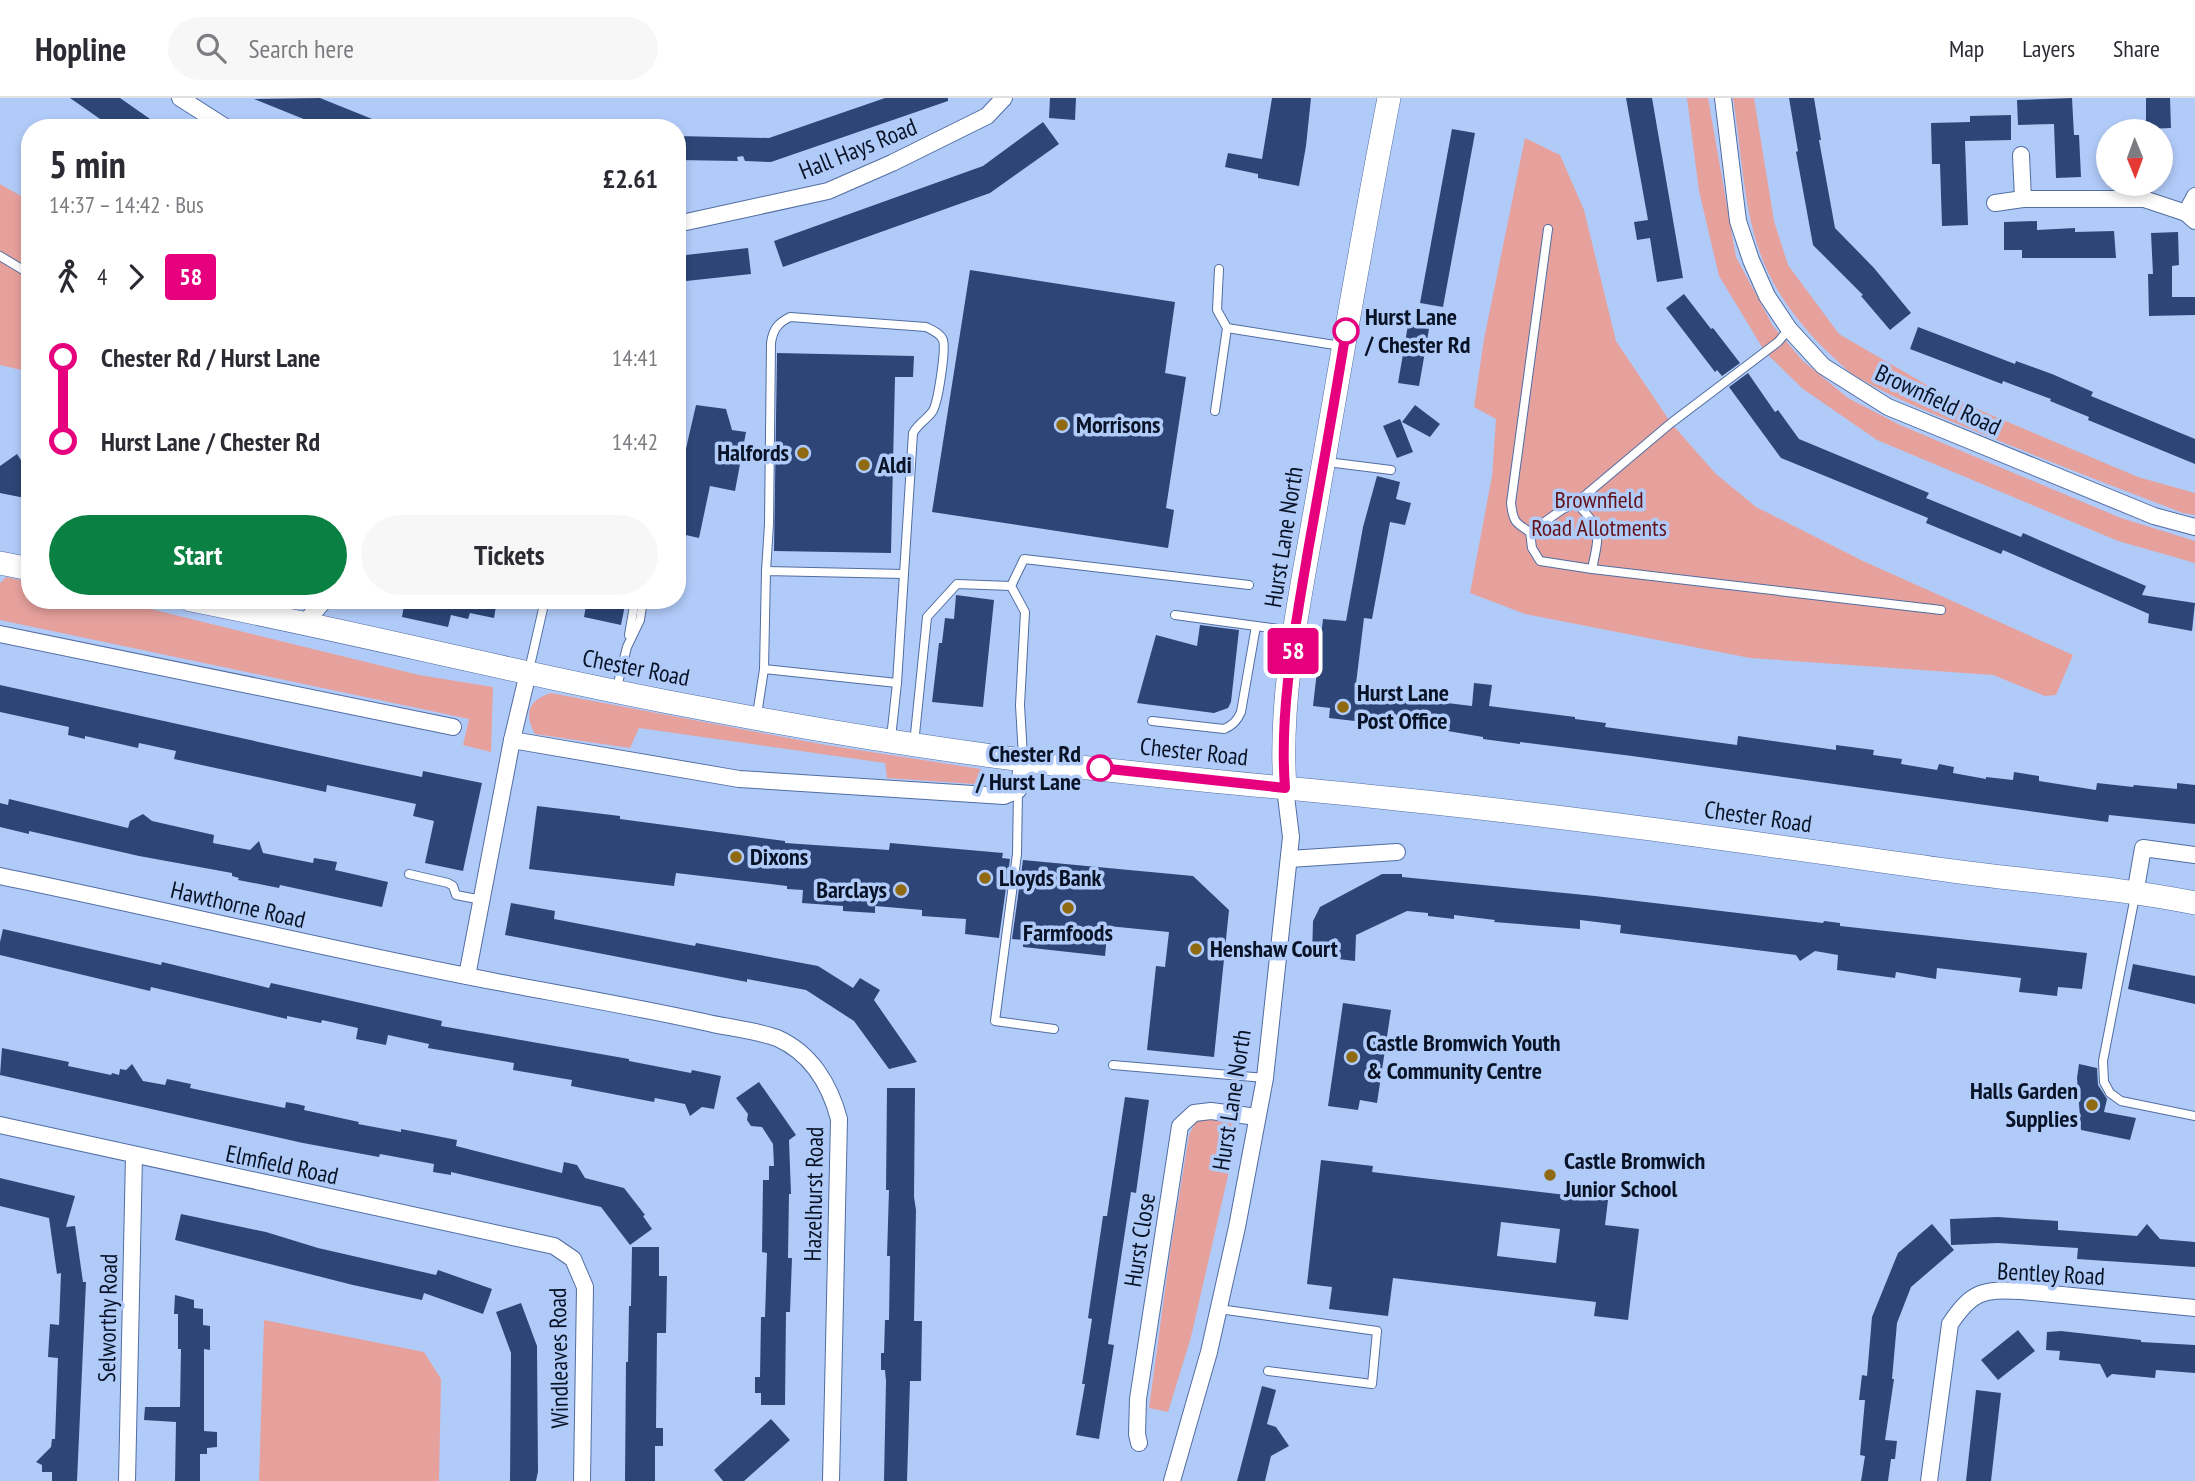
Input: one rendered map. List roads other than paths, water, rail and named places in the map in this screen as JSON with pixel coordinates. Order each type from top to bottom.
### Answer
[{"type":"main road","name":"Hurst Lane North","points":[[1285,788],[1283,738],[1296,631],[1343,347],[1389,98]]},
{"type":"main road","points":[[0,563],[21,567]]},
{"type":"main road","name":"Chester Road","points":[[238,609],[616,691],[914,744],[1023,760],[1668,830],[1958,872],[2147,895],[2195,904]]},
{"type":"main road","name":"Chester Road","points":[[2147,895],[2195,894]]},
{"type":"street","points":[[180,98],[213,119]]},
{"type":"street","name":"Hall Hays Road","points":[[686,222],[828,191],[987,116],[1004,98]]},
{"type":"street","name":"Brownfield Road","points":[[1723,98],[1738,221],[1751,260],[1768,296],[1789,329],[1823,366],[1888,407],[2154,516],[2195,527]]},
{"type":"street","points":[[2021,155],[2023,199]]},
{"type":"street","points":[[1995,203],[2023,199],[2144,199],[2190,217],[2195,196]]},
{"type":"street","points":[[305,622],[317,609]]},
{"type":"street","points":[[0,634],[453,726]]},
{"type":"street","points":[[467,976],[512,740],[528,673]]},
{"type":"street","points":[[512,740],[738,779],[1004,796],[1017,790],[1023,760]]},
{"type":"street","name":"Hurst Lane North","points":[[1172,1481],[1219,1309],[1265,1078],[1291,837],[1285,788]]},
{"type":"street","points":[[2147,895],[2143,848],[2195,855]]},
{"type":"street","points":[[1289,859],[1396,852]]},
{"type":"street","name":"Hawthorne Road","points":[[0,876],[467,976]]},
{"type":"street","name":"Hazelhurst Road","points":[[467,976],[776,1038],[810,1062],[824,1079],[839,1119],[831,1481]]},
{"type":"street","name":"Hurst Close","points":[[1139,1443],[1138,1399],[1180,1126],[1194,1113],[1211,1111],[1257,1117]]},
{"type":"street","name":"Elmfield Road","points":[[0,1125],[554,1246]]},
{"type":"street","name":"Selworthy Road","points":[[127,1481],[134,1156]]},
{"type":"street","name":"Windleaves Road","points":[[554,1246],[573,1259],[585,1287],[582,1481]]},
{"type":"street","name":"Bentley Road","points":[[1929,1481],[1950,1324],[1962,1306],[1978,1294],[1997,1290],[2021,1291],[2195,1308]]},
{"type":"lane","points":[[1530,532],[1513,518],[1511,503],[1548,229]]},
{"type":"lane","points":[[0,256],[21,269]]},
{"type":"lane","points":[[1216,411],[1227,328],[1217,310],[1219,269]]},
{"type":"lane","points":[[756,718],[764,668],[772,334],[779,323],[790,317],[926,327],[936,332],[943,340],[943,351],[936,406],[913,433],[897,683],[890,740]]},
{"type":"lane","points":[[1227,328],[1343,347]]},
{"type":"lane","points":[[1530,532],[1576,503],[1671,423],[1778,342],[1789,329]]},
{"type":"lane","points":[[1324,462],[1391,470]]},
{"type":"lane","points":[[1576,503],[1589,516],[1599,536],[1592,569]]},
{"type":"lane","points":[[1530,532],[1532,548],[1540,561],[1941,610]]},
{"type":"lane","points":[[1011,586],[1024,559],[1249,584]]},
{"type":"lane","points":[[766,571],[904,574]]},
{"type":"lane","points":[[914,744],[927,617],[957,584],[1011,586]]},
{"type":"lane","points":[[1011,586],[1025,612],[1020,705],[1023,760]]},
{"type":"lane","points":[[528,673],[543,609]]},
{"type":"lane","points":[[616,691],[633,609]]},
{"type":"lane","points":[[627,647],[640,620],[642,609]]},
{"type":"lane","points":[[1175,615],[1296,631]]},
{"type":"lane","points":[[1152,721],[1224,729],[1232,726],[1241,712],[1256,626]]},
{"type":"lane","points":[[764,668],[897,683]]},
{"type":"lane","points":[[1017,790],[1017,854],[995,1021],[1054,1028]]},
{"type":"lane","points":[[409,874],[448,883],[453,886],[456,895],[482,901]]},
{"type":"lane","points":[[2147,895],[2103,1061],[2104,1082],[2110,1093],[2121,1101],[2195,1116]]},
{"type":"lane","points":[[1113,1065],[1265,1078]]},
{"type":"lane","points":[[1219,1309],[1377,1331],[1372,1384],[1268,1371]]},
{"type":"place","name":"Hurst Lane / Chester Rd","points":[[1346,331]]},
{"type":"place","name":"Morrisons","points":[[1062,425]]},
{"type":"place","name":"Halfords","points":[[803,453]]},
{"type":"place","name":"Aldi","points":[[864,465]]},
{"type":"place","name":"Hurst Lane Post Office","points":[[1343,707]]},
{"type":"place","name":"Chester Rd / Hurst Lane","points":[[1100,768]]},
{"type":"place","name":"Dixons","points":[[736,857]]},
{"type":"place","name":"Lloyds Bank","points":[[985,878]]},
{"type":"place","name":"Barclays","points":[[901,890]]},
{"type":"place","name":"Farmfoods","points":[[1068,908]]},
{"type":"place","name":"Henshaw Court","points":[[1196,949]]},
{"type":"place","name":"Castle Bromwich Youth & Community Centre","points":[[1352,1057]]},
{"type":"place","name":"Halls Garden Supplies","points":[[2092,1105]]},
{"type":"place","name":"Castle Bromwich Junior School","points":[[1550,1175]]},
{"type":"park label","name":"Brownfield Road Allotments","points":[[1599,514]]}]
